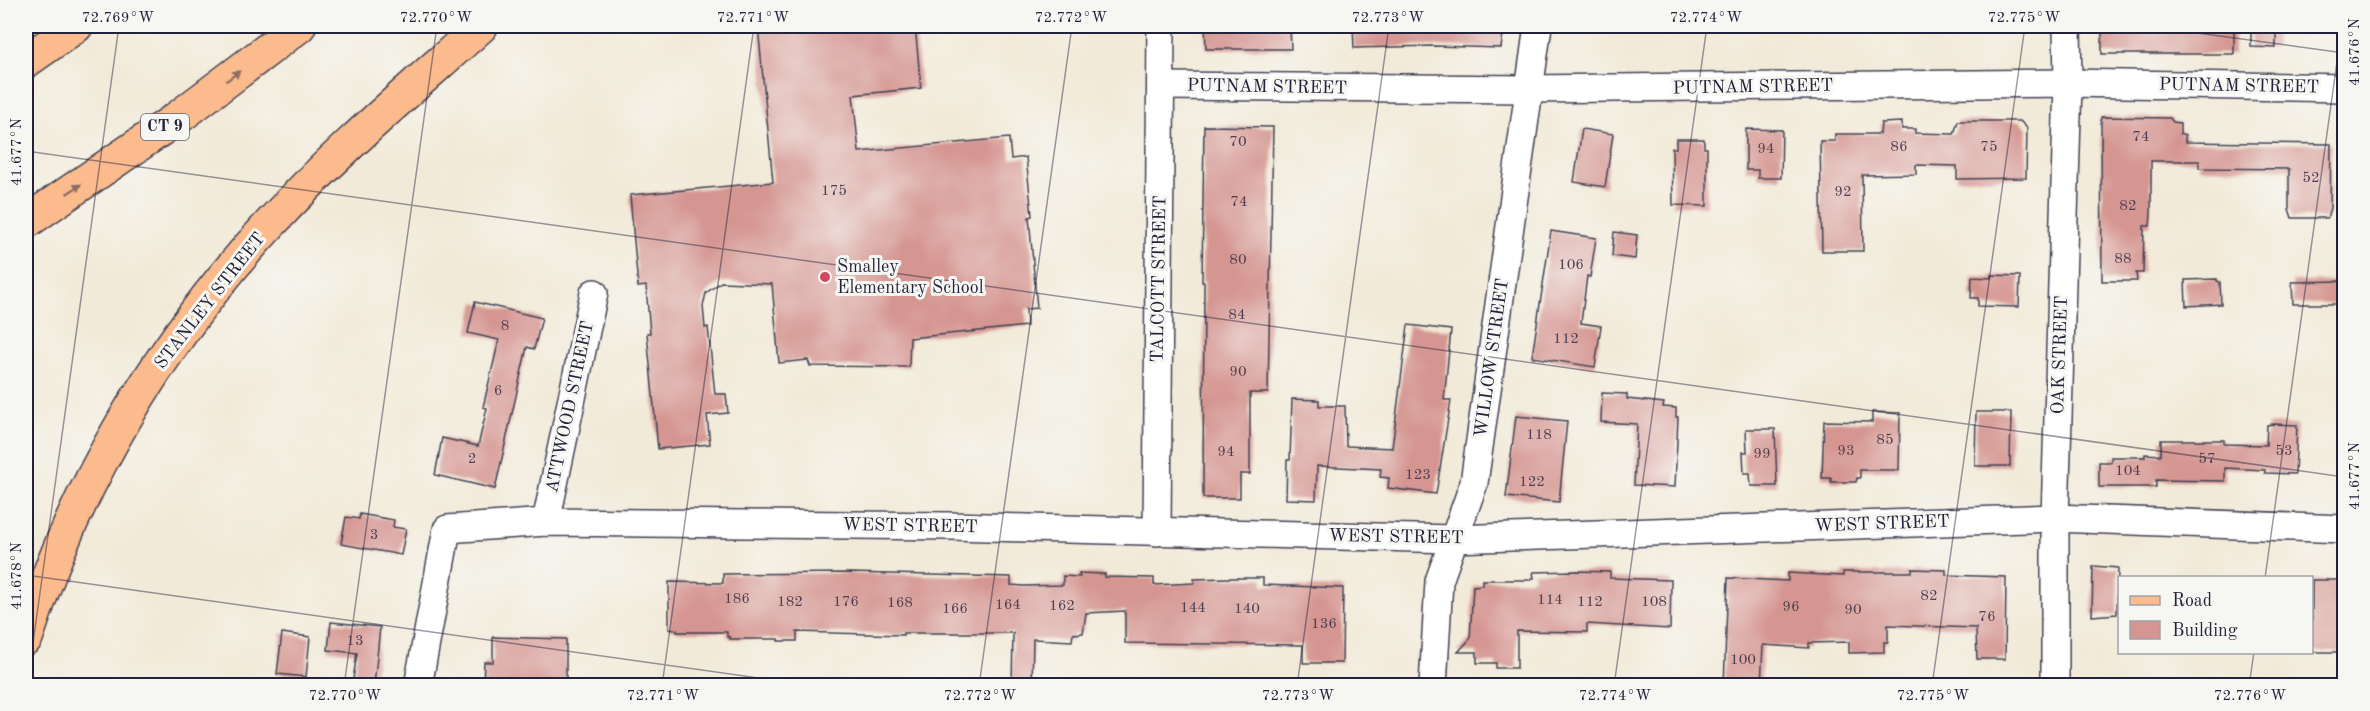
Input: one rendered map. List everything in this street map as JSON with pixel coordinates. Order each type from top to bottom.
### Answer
[{"type":"main road","points":[[26,61],[76,26]]},
{"type":"main road","name":"CT 9","points":[[26,222],[176,119],[299,26]]},
{"type":"main road","name":"STANLEY STREET","points":[[26,638],[55,559],[111,444],[145,387],[202,305],[246,250],[313,180],[481,26]]},
{"type":"street","name":"TALCOTT STREET","points":[[1157,532],[1161,26]]},
{"type":"street","name":"WILLOW STREET","points":[[1433,686],[1439,581],[1474,483],[1538,26]]},
{"type":"street","name":"OAK STREET","points":[[2055,686],[2055,518],[2068,83],[2067,26]]},
{"type":"street","name":"PUTNAM STREET","points":[[1162,86],[1528,90],[2068,83],[2344,88]]},
{"type":"street","name":"ATTWOOD STREET","points":[[546,522],[594,293]]},
{"type":"street","name":"WEST STREET","points":[[418,686],[447,529],[546,522],[950,526],[1453,539],[2055,518],[2344,529]]},
{"type":"building","points":[[758,26],[915,26],[921,88],[853,95],[859,152],[1009,138],[1011,159],[1026,157],[1037,308],[1026,309],[1027,326],[910,338],[909,367],[810,366],[808,360],[779,363],[772,284],[721,282],[706,293],[703,306],[705,328],[708,327],[715,394],[726,394],[728,413],[707,415],[710,444],[658,449],[647,333],[650,333],[646,286],[638,287],[630,195],[773,182]]},
{"type":"building","points":[[1205,26],[1290,26],[1291,49],[1206,49]]},
{"type":"building","points":[[1353,26],[1504,26],[1501,48],[1434,46],[1354,48]]},
{"type":"building","points":[[2102,26],[2178,26],[2178,29],[2234,30],[2234,54],[2102,54]]},
{"type":"building","points":[[2251,26],[2276,26],[2276,48],[2251,47]]},
{"type":"building","points":[[2101,117],[2170,118],[2173,122],[2180,123],[2180,134],[2185,135],[2185,142],[2331,144],[2330,208],[2327,218],[2292,218],[2289,209],[2289,169],[2199,168],[2199,161],[2151,161],[2151,214],[2150,226],[2144,226],[2143,273],[2136,273],[2137,281],[2102,281]]},
{"type":"building","points":[[1958,121],[2020,121],[2027,128],[2026,178],[1957,179],[1957,166],[1916,165],[1916,174],[1862,175],[1863,251],[1822,251],[1820,141],[1835,141],[1835,134],[1880,134],[1881,123],[1902,122],[1902,129],[1915,129],[1915,133],[1954,134]]},
{"type":"building","points":[[1204,126],[1273,127],[1268,393],[1250,393],[1250,474],[1240,474],[1240,498],[1203,498]]},
{"type":"building","points":[[1582,129],[1613,134],[1605,187],[1574,182]]},
{"type":"building","points":[[1746,129],[1782,130],[1781,178],[1758,178],[1758,170],[1746,170]]},
{"type":"building","points":[[1676,139],[1704,139],[1704,148],[1707,148],[1707,206],[1673,205],[1672,148],[1676,148]]},
{"type":"building","points":[[1551,231],[1596,238],[1590,277],[1587,276],[1581,323],[1601,326],[1595,367],[1532,357]]},
{"type":"building","points":[[1614,232],[1637,235],[1635,259],[1612,256]]},
{"type":"building","points":[[1991,275],[2020,276],[2019,307],[1978,306],[1978,298],[1971,298],[1972,277],[1991,278]]},
{"type":"building","points":[[2217,279],[2220,282],[2221,304],[2186,306],[2185,280]]},
{"type":"building","points":[[2344,281],[2344,304],[2293,304],[2292,282]]},
{"type":"building","points":[[475,302],[542,318],[534,349],[527,347],[495,489],[435,475],[442,438],[478,446],[487,408],[483,407],[499,340],[468,333]]},
{"type":"building","points":[[1408,325],[1451,330],[1444,400],[1451,400],[1436,494],[1388,488],[1389,478],[1380,477],[1381,469],[1317,466],[1316,500],[1286,499],[1292,399],[1319,400],[1319,406],[1345,406],[1346,446],[1392,448]]},
{"type":"building","points":[[1602,393],[1627,394],[1627,399],[1664,403],[1663,407],[1676,408],[1676,417],[1678,417],[1675,487],[1634,485],[1637,424],[1601,422]]},
{"type":"building","points":[[1872,412],[1900,413],[1899,470],[1860,470],[1860,478],[1857,478],[1856,482],[1831,482],[1831,478],[1822,478],[1824,421],[1872,422]]},
{"type":"building","points":[[1976,412],[2011,412],[2010,466],[1975,466]]},
{"type":"building","points":[[1516,416],[1567,421],[1559,502],[1506,497]]},
{"type":"building","points":[[2267,425],[2297,425],[2295,474],[2225,468],[2225,481],[2156,480],[2156,487],[2099,487],[2099,462],[2111,462],[2111,457],[2161,455],[2161,440],[2224,440],[2224,444],[2266,445]]},
{"type":"building","points":[[1746,429],[1775,429],[1777,486],[1751,486],[1750,473],[1744,473],[1743,452],[1747,452]]},
{"type":"building","points":[[360,514],[394,520],[393,527],[406,529],[401,555],[341,544],[346,517],[359,519]]},
{"type":"building","points":[[2093,566],[2118,568],[2117,614],[2092,616]]},
{"type":"building","points":[[1912,569],[1946,570],[1946,575],[2006,577],[2005,659],[1977,659],[1976,628],[1888,625],[1888,642],[1884,642],[1884,652],[1849,653],[1849,642],[1809,643],[1809,648],[1763,645],[1761,686],[1724,686],[1728,578],[1788,581],[1788,573],[1843,576],[1843,572],[1912,572]]},
{"type":"building","points":[[1533,572],[1610,572],[1610,578],[1671,580],[1670,629],[1587,624],[1587,632],[1517,631],[1517,668],[1496,668],[1496,663],[1477,663],[1477,652],[1458,652],[1470,639],[1473,586],[1482,585],[1482,580],[1531,580],[1534,578]]},
{"type":"building","points":[[850,573],[1011,577],[1011,585],[1024,586],[1063,585],[1063,576],[1080,577],[1079,573],[1105,574],[1105,577],[1154,578],[1154,585],[1194,583],[1194,579],[1263,578],[1263,585],[1343,588],[1342,663],[1303,663],[1303,645],[1125,643],[1125,611],[1086,613],[1083,633],[1073,634],[1072,641],[1033,639],[1032,686],[1012,686],[1013,633],[903,633],[903,635],[797,632],[797,641],[778,641],[778,639],[730,639],[727,637],[727,632],[677,632],[677,630],[669,629],[669,582],[723,583],[723,574]]},
{"type":"building","points":[[2313,580],[2344,580],[2344,652],[2313,652]]},
{"type":"building","points":[[331,622],[380,627],[374,686],[352,686],[357,653],[328,650]]},
{"type":"building","points":[[282,633],[310,637],[306,677],[277,674]]},
{"type":"building","points":[[493,637],[566,639],[566,686],[483,686],[484,662],[493,662]]},
{"type":"place","name":"Smalley Elementary School","points":[[825,277]]}]
